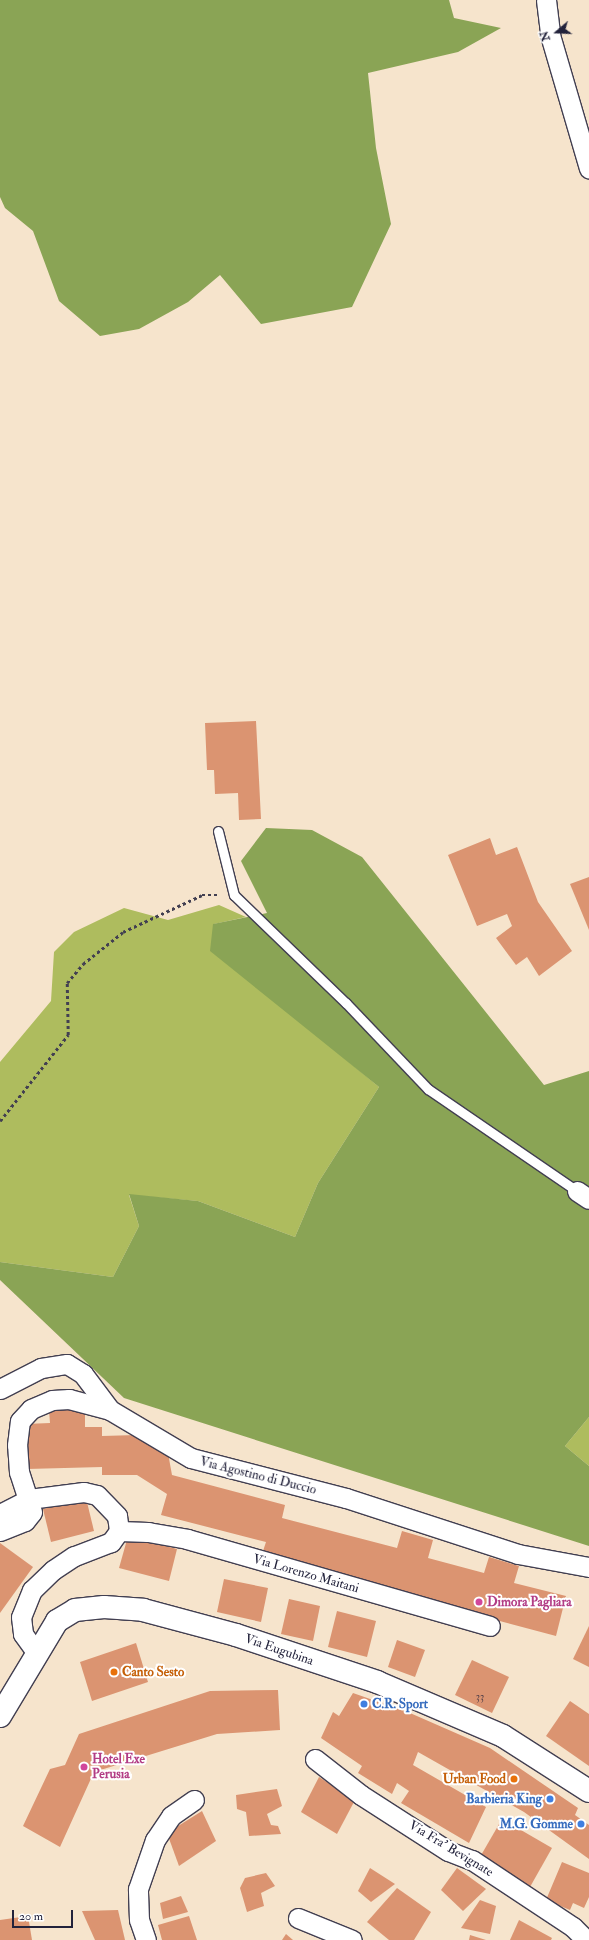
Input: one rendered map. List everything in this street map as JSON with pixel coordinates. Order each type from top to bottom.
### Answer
[{"type":"main road","name":"Via Eugubina","points":[[0,1716],[57,1621],[75,1610],[104,1607],[143,1610],[236,1635],[377,1682],[503,1736],[589,1791]]},
{"type":"street","points":[[546,0],[550,35],[589,168]]},
{"type":"street","points":[[0,1389],[41,1368],[67,1364],[83,1374],[110,1410]]},
{"type":"street","name":"Via Agostino di Duccio","points":[[29,1500],[19,1472],[17,1446],[20,1421],[31,1409],[52,1400],[69,1399],[110,1410],[191,1458],[346,1498],[518,1554],[589,1567]]},
{"type":"street","points":[[0,1514],[29,1500],[84,1492],[96,1495],[117,1516],[120,1530],[112,1542],[74,1556],[53,1570],[32,1590],[21,1617],[23,1634],[37,1653]]},
{"type":"street","points":[[0,1531],[25,1520],[32,1512],[29,1500]]},
{"type":"street","name":"Via Lorenzo Maitani","points":[[120,1530],[148,1532],[187,1539],[490,1626]]},
{"type":"street","name":"Via Fra' Bevignate","points":[[315,1759],[361,1795],[448,1851],[472,1860],[573,1927],[587,1940]]},
{"type":"street","points":[[146,1940],[139,1920],[138,1889],[155,1840],[171,1816],[194,1800]]},
{"type":"street","points":[[298,1918],[352,1940]]},
{"type":"lane","points":[[218,831],[234,896],[346,1004],[428,1089],[583,1195]]},
{"type":"path","points":[[0,1121],[68,1035],[67,983],[82,964],[124,932],[202,895],[234,896]]},
{"type":"green space","points":[[0,0],[449,0],[454,18],[501,28],[458,52],[368,73],[376,148],[391,224],[352,307],[261,324],[220,275],[188,302],[139,329],[100,336],[59,301],[33,231],[5,208],[0,197]]},
{"type":"green space","points":[[266,828],[312,830],[362,857],[544,1085],[589,1071],[589,1417],[565,1446],[589,1466],[589,1546],[124,1398],[0,1280],[0,1262],[113,1277],[139,1226],[129,1194],[198,1201],[295,1237],[318,1183],[379,1087],[210,951],[213,924],[267,913],[241,861]]},
{"type":"green space","points":[[219,905],[246,917],[214,924],[308,1028],[379,1087],[318,1183],[295,1237],[198,1201],[129,1195],[139,1226],[113,1277],[0,1262],[0,1062],[51,1001],[54,952],[74,932],[124,908],[168,920]]},
{"type":"green space","points":[[589,1417],[589,1466],[565,1446]]},
{"type":"building","points":[[256,721],[261,819],[239,820],[238,793],[215,794],[214,770],[207,770],[205,723]]},
{"type":"building","points":[[490,838],[496,855],[517,847],[538,902],[572,951],[539,976],[527,957],[516,965],[496,938],[512,926],[507,914],[477,926],[448,855]]},
{"type":"building","points":[[589,877],[589,930],[570,884]]},
{"type":"building","points":[[85,1409],[85,1427],[102,1427],[102,1436],[137,1435],[168,1453],[172,1475],[285,1505],[282,1518],[397,1548],[402,1531],[433,1540],[428,1558],[484,1573],[489,1557],[519,1566],[514,1583],[566,1596],[556,1636],[261,1557],[266,1542],[161,1515],[167,1494],[137,1475],[102,1475],[102,1467],[27,1469],[26,1424],[50,1423],[49,1410]]},
{"type":"building","points":[[86,1498],[94,1531],[51,1542],[43,1509]]},
{"type":"building","points":[[128,1536],[177,1549],[169,1581],[119,1568]]},
{"type":"building","points":[[0,1543],[33,1567],[0,1613]]},
{"type":"building","points":[[224,1579],[268,1588],[261,1622],[217,1612]]},
{"type":"building","points":[[289,1599],[320,1606],[313,1641],[281,1634]]},
{"type":"building","points":[[337,1611],[376,1621],[367,1657],[328,1647]]},
{"type":"building","points":[[589,1626],[589,1667],[573,1659]]},
{"type":"building","points":[[397,1640],[425,1650],[415,1677],[388,1667]]},
{"type":"building","name":"Canto Sesto","points":[[136,1643],[148,1682],[92,1701],[80,1662]]},
{"type":"building","points":[[472,1660],[509,1677],[492,1713],[455,1695]]},
{"type":"building","name":"Hotel Exe Perusia","points":[[278,1690],[280,1730],[217,1734],[94,1772],[60,1847],[23,1826],[50,1769],[65,1765],[79,1734],[210,1691]]},
{"type":"building","points":[[353,1693],[410,1713],[490,1748],[578,1808],[575,1815],[589,1825],[589,1859],[524,1812],[418,1752],[413,1765],[486,1807],[469,1843],[401,1803],[409,1791],[397,1783],[392,1794],[358,1773],[362,1766],[321,1738],[333,1712],[339,1716]]},
{"type":"building","points":[[570,1701],[589,1714],[589,1766],[546,1736]]},
{"type":"building","points":[[319,1777],[355,1800],[337,1834],[301,1812]]},
{"type":"building","points":[[277,1789],[282,1806],[267,1814],[271,1825],[278,1826],[281,1834],[249,1836],[246,1812],[237,1809],[236,1795]]},
{"type":"building","points":[[202,1811],[216,1841],[179,1866],[167,1833]]},
{"type":"building","points":[[502,1819],[552,1848],[530,1887],[480,1857]]},
{"type":"building","points":[[562,1862],[589,1873],[589,1897],[584,1908],[573,1903],[570,1910],[546,1900]]},
{"type":"building","points":[[370,1868],[395,1884],[371,1902],[358,1891]]},
{"type":"building","points":[[457,1868],[486,1889],[463,1911],[441,1890]]},
{"type":"building","points":[[266,1873],[275,1886],[261,1893],[264,1906],[247,1912],[240,1888],[245,1878]]},
{"type":"building","points":[[397,1888],[431,1912],[414,1940],[389,1940],[367,1922]]},
{"type":"building","points":[[181,1896],[188,1912],[163,1919],[160,1903]]},
{"type":"building","points":[[480,1900],[496,1906],[490,1934],[461,1928]]},
{"type":"building","points":[[118,1910],[125,1940],[95,1940],[82,1911]]},
{"type":"building","points":[[28,1916],[32,1940],[0,1940],[0,1920]]},
{"type":"building","points":[[189,1916],[197,1940],[162,1940],[158,1925]]},
{"type":"building","points":[[519,1920],[552,1938],[551,1940],[510,1940]]},
{"type":"building","points":[[286,1934],[293,1940],[282,1940]]},
{"type":"building","points":[[470,1935],[486,1940],[469,1940]]},
{"type":"place","name":"Dimora Pagliara","points":[[479,1602]]},
{"type":"place","name":"Canto Sesto","points":[[114,1672]]},
{"type":"place","name":"C.R. Sport","points":[[364,1704]]},
{"type":"place","name":"Hotel Exe Perusia","points":[[84,1767]]},
{"type":"place","name":"Urban Food","points":[[514,1779]]},
{"type":"place","name":"Barbieria King","points":[[550,1799]]},
{"type":"place","name":"M.G. Gomme","points":[[581,1824]]}]
